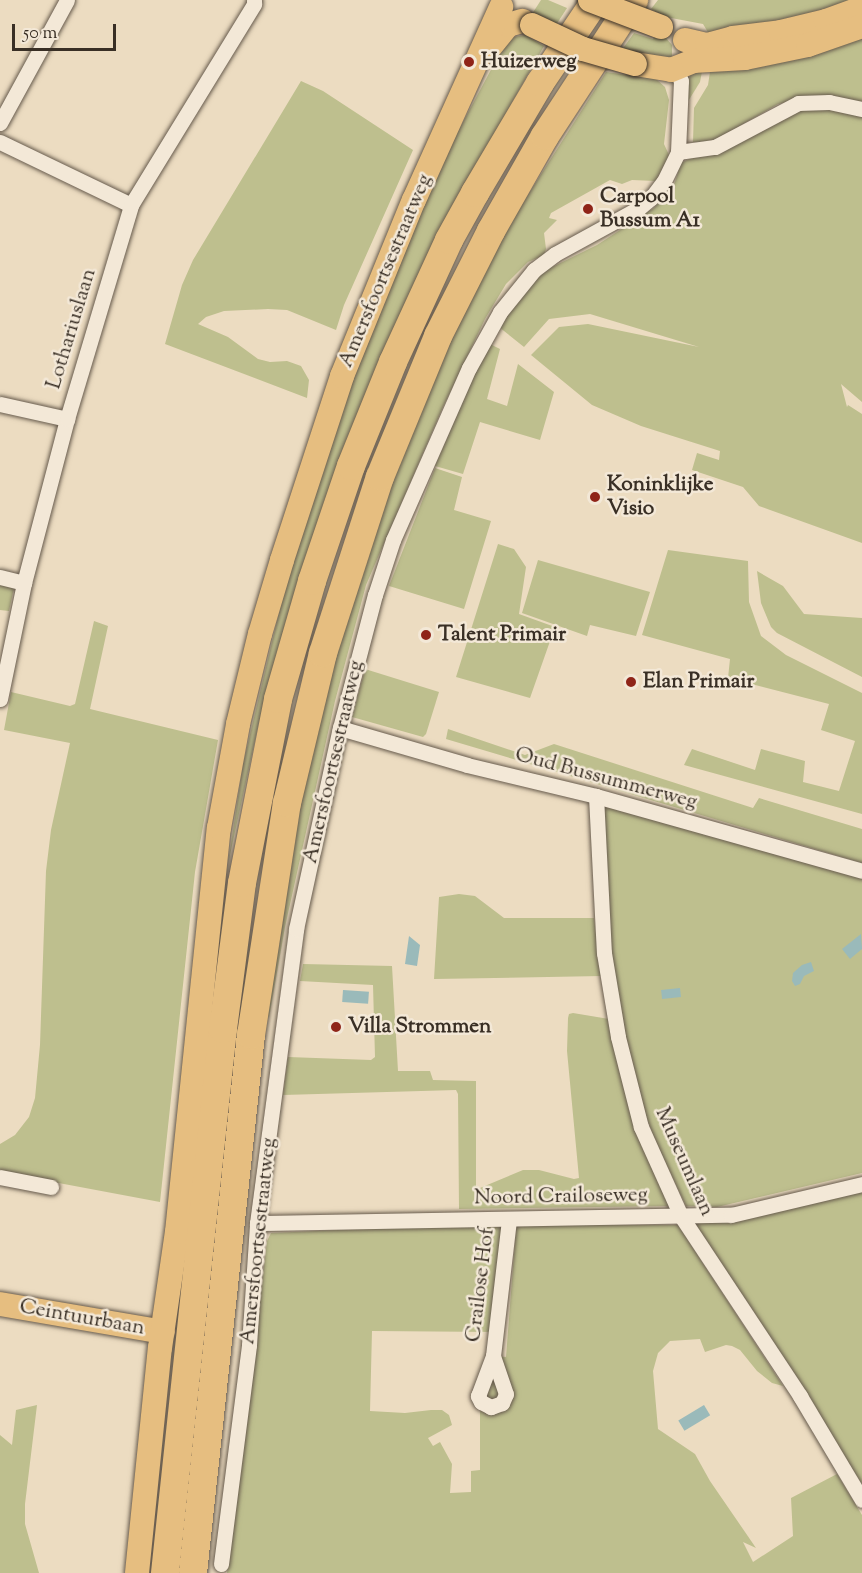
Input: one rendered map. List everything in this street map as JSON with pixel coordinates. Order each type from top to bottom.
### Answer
[{"type":"highway","points":[[165,1573],[242,883],[278,699],[312,581],[347,477],[393,362],[449,240],[475,193],[535,92],[596,0]]},
{"type":"highway","points":[[193,1573],[251,1035],[286,803],[322,653],[380,477],[438,336],[485,241],[545,136],[634,0]]},
{"type":"main road","points":[[590,0],[661,27],[685,40],[707,45],[733,38],[781,32],[826,21],[862,8]]},
{"type":"main road","points":[[501,3],[527,23],[583,49],[635,64],[678,67],[693,61],[745,58],[784,51],[862,26]]},
{"type":"main road","name":"Amersfoortsestraatweg","points":[[137,1573],[162,1340],[177,1232],[219,828],[238,724],[260,634],[342,376],[414,200],[473,73],[501,3]]},
{"type":"main road","name":"Amersfoortsestraatweg","points":[[473,73],[503,29],[515,21],[527,23]]},
{"type":"main road","points":[[678,67],[688,54],[685,40]]},
{"type":"main road","name":"Ceintuurbaan","points":[[0,1304],[162,1340]]},
{"type":"main road","name":"Ceintuurbaan","points":[[0,1317],[162,1340]]},
{"type":"street","points":[[0,123],[67,0]]},
{"type":"street","name":"Lothariuslaan","points":[[0,699],[24,583],[67,418],[130,206],[254,4],[254,0]]},
{"type":"street","name":"Amersfoortsestraatweg","points":[[221,1564],[249,1345],[257,1223],[296,929],[340,728],[375,595],[393,540],[469,368],[501,312],[534,270],[555,254],[639,207],[651,198],[664,181],[678,152],[681,81],[678,67]]},
{"type":"street","points":[[678,152],[715,147],[798,103],[829,102],[862,109]]},
{"type":"street","points":[[0,142],[130,206]]},
{"type":"street","points":[[0,404],[67,418]]},
{"type":"street","points":[[0,577],[24,583]]},
{"type":"street","points":[[0,619],[15,622]]},
{"type":"street","name":"Oud Bussummerweg","points":[[340,728],[466,765],[596,796],[862,871]]},
{"type":"street","name":"Museumlaan","points":[[596,796],[604,953],[618,1037],[642,1127],[681,1216],[800,1396],[862,1500]]},
{"type":"street","points":[[0,1177],[51,1187]]},
{"type":"street","name":"Noord Crailoseweg","points":[[257,1223],[731,1215],[862,1184]]},
{"type":"street","name":"Crailose Hof","points":[[494,1356],[509,1219]]},
{"type":"green space","points":[[541,0],[548,0],[567,8],[556,25],[532,14]]},
{"type":"green space","points":[[658,0],[862,0],[712,39],[703,24],[666,17],[651,9]]},
{"type":"green space","points":[[634,33],[653,39],[657,33],[666,38],[672,45],[672,58],[668,61],[621,51]]},
{"type":"green space","points":[[525,35],[544,46],[464,187],[259,722],[228,864],[243,764],[286,583],[342,407],[441,163],[508,38]]},
{"type":"green space","points":[[862,36],[862,105],[792,101],[778,104],[712,142],[693,142],[694,108],[708,85],[711,65]]},
{"type":"green space","points":[[703,66],[700,82],[687,103],[687,83],[691,74]]},
{"type":"green space","points":[[606,72],[656,79],[665,87],[669,100],[664,144],[669,155],[656,181],[632,180],[622,184],[610,180],[551,213],[549,218],[557,220],[544,233],[546,249],[544,255],[528,262],[506,284],[485,319],[443,407],[366,585],[335,701],[285,927],[269,1018],[266,1011],[303,785],[322,704],[372,538],[429,385],[496,245]]},
{"type":"green space","points":[[301,81],[323,91],[413,150],[344,305],[336,330],[287,310],[268,309],[224,311],[206,317],[198,324],[228,337],[258,359],[270,362],[287,361],[301,366],[309,380],[307,398],[165,344],[182,285],[193,260]]},
{"type":"green space","points":[[818,106],[862,113],[862,402],[841,384],[847,407],[848,405],[862,414],[862,543],[759,506],[743,487],[692,470],[697,453],[719,460],[720,451],[641,426],[592,405],[531,355],[559,327],[588,324],[699,347],[590,314],[549,319],[524,347],[499,327],[510,305],[538,274],[597,245],[654,208],[674,185],[681,163],[693,157],[726,150],[745,137],[795,112]]},
{"type":"green space","points":[[488,343],[500,349],[487,399],[507,406],[518,364],[554,392],[540,440],[480,422],[463,474],[435,466]]},
{"type":"green space","points":[[435,468],[462,477],[454,510],[491,521],[464,609],[389,586]]},
{"type":"green space","points":[[498,544],[514,549],[526,567],[519,614],[555,627],[530,698],[456,677]]},
{"type":"green space","points":[[668,550],[748,561],[749,602],[761,636],[786,655],[862,693],[862,814],[684,765],[692,749],[755,770],[761,749],[805,761],[803,782],[839,791],[855,741],[821,730],[829,704],[728,678],[730,659],[642,635]]},
{"type":"green space","points":[[538,560],[650,592],[636,636],[590,625],[587,636],[522,613]]},
{"type":"green space","points":[[757,571],[783,586],[804,614],[862,618],[862,677],[777,633],[771,627],[761,603]]},
{"type":"green space","points":[[0,584],[14,588],[9,611],[0,610]]},
{"type":"green space","points":[[94,621],[108,626],[90,709],[218,740],[195,872],[160,1202],[0,1172],[0,1144],[15,1135],[29,1117],[35,1098],[40,1045],[46,871],[51,830],[70,743],[4,730],[11,692],[70,706],[75,704]]},
{"type":"green space","points":[[365,669],[439,692],[426,734],[423,737],[352,717]]},
{"type":"green space","points":[[448,729],[525,755],[554,744],[753,808],[759,798],[862,829],[862,863],[446,739]]},
{"type":"green space","points":[[599,804],[862,878],[862,1173],[717,1207],[686,1206],[654,1138],[632,1076],[614,979]]},
{"type":"green space","points":[[459,894],[475,896],[504,918],[594,918],[601,976],[434,979],[439,897]]},
{"type":"green space","points":[[303,964],[392,966],[398,1071],[430,1071],[433,1080],[476,1081],[476,1186],[480,1188],[523,1170],[539,1170],[574,1179],[579,1178],[567,1051],[568,1018],[569,1014],[573,1013],[609,1019],[620,1075],[637,1133],[670,1206],[459,1209],[458,1094],[456,1090],[283,1095],[288,1057],[371,1060],[375,1057],[373,985],[300,981]]},
{"type":"green space","points":[[862,1189],[862,1484],[695,1224]]},
{"type":"green space","points":[[504,1224],[496,1332],[372,1331],[370,1411],[405,1413],[442,1410],[449,1415],[452,1425],[428,1438],[433,1446],[440,1442],[452,1464],[450,1493],[471,1492],[471,1471],[480,1470],[480,1394],[494,1356],[506,1357],[516,1228],[520,1225],[678,1225],[783,1386],[772,1383],[757,1371],[740,1350],[732,1346],[726,1345],[705,1352],[700,1339],[670,1341],[658,1353],[653,1371],[658,1429],[695,1454],[710,1481],[756,1548],[743,1542],[753,1562],[793,1536],[791,1498],[837,1474],[862,1515],[862,1573],[227,1573],[267,1241],[271,1233]]},
{"type":"green space","points":[[37,1405],[25,1504],[25,1524],[39,1573],[0,1573],[0,1435],[12,1445],[16,1410]]},
{"type":"water","points":[[861,934],[862,949],[850,959],[842,949]]},
{"type":"water","points":[[409,936],[420,945],[417,966],[405,964]]},
{"type":"water","points":[[811,962],[814,971],[804,976],[800,984],[795,986],[792,981],[793,973],[802,965]]},
{"type":"water","points":[[680,988],[681,997],[662,999],[661,990]]},
{"type":"water","points":[[343,990],[369,992],[368,1004],[342,1002]]},
{"type":"water","points":[[704,1405],[710,1415],[684,1431],[678,1420]]},
{"type":"place","name":"Huizerweg","points":[[469,62]]},
{"type":"place","name":"Carpool Bussum A1","points":[[588,209]]},
{"type":"place","name":"Koninklijke Visio","points":[[595,497]]},
{"type":"place","name":"Talent Primair","points":[[426,635]]},
{"type":"place","name":"Elan Primair","points":[[631,682]]},
{"type":"place","name":"Villa Strommen","points":[[336,1027]]}]
